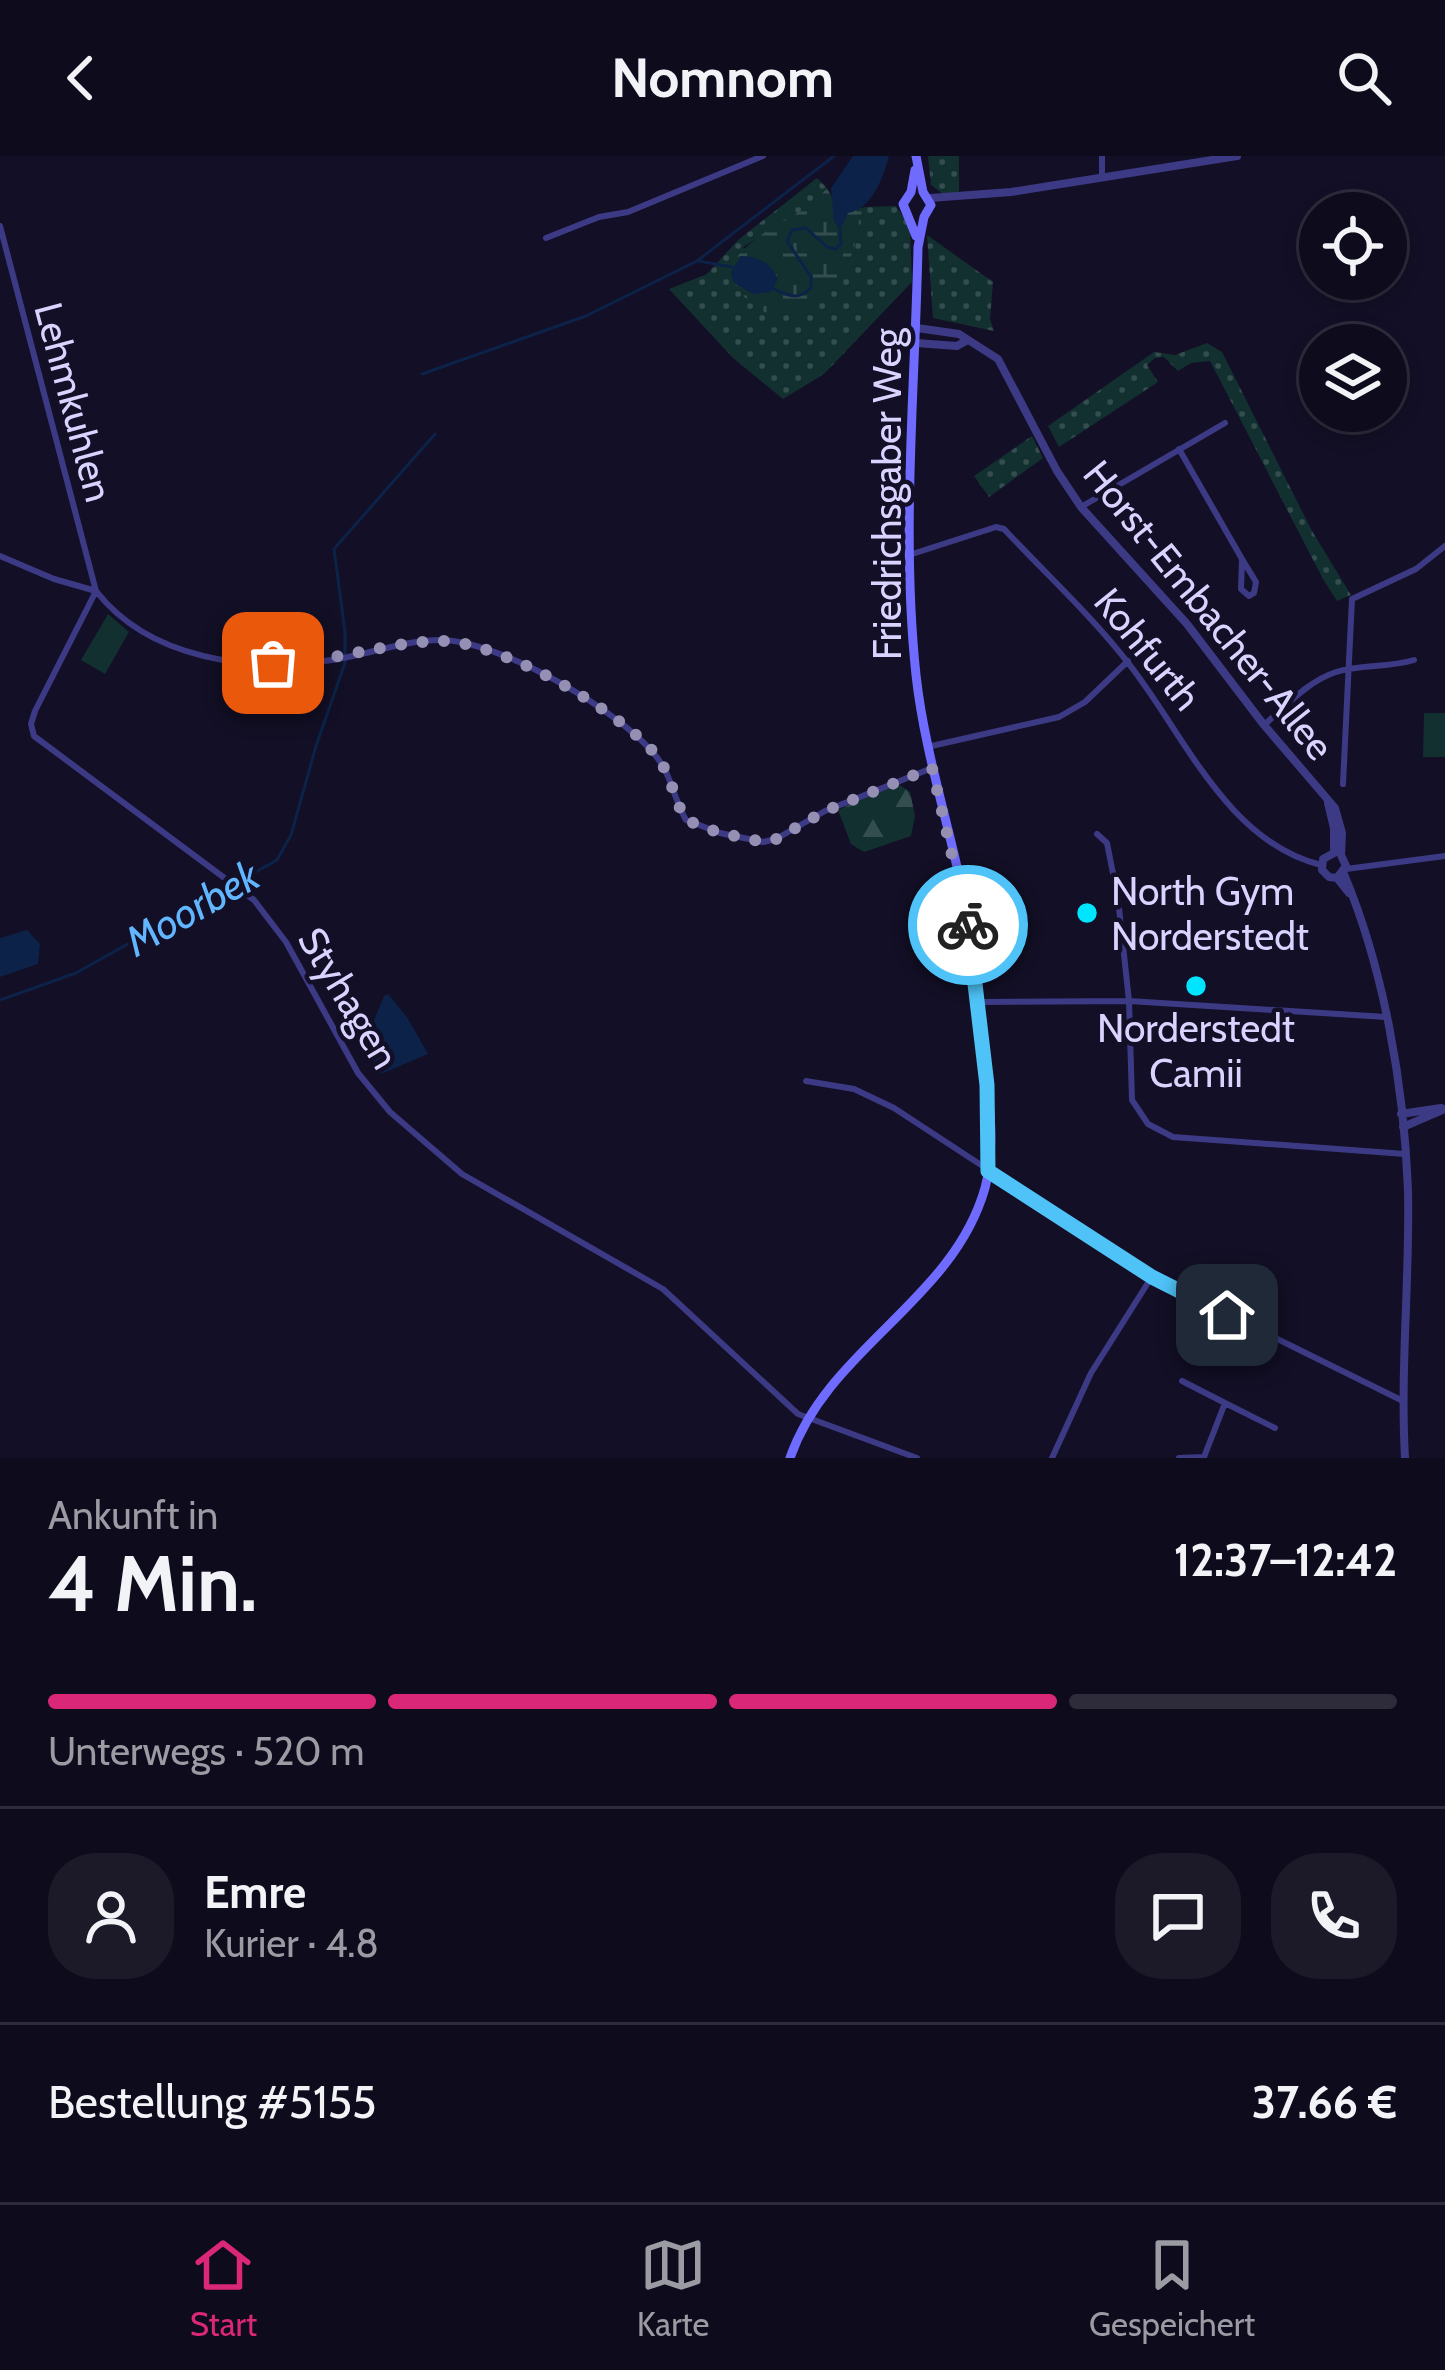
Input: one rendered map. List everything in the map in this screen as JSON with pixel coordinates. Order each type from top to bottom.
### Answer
[{"type":"main road","points":[[910,217],[924,201],[916,159]]},
{"type":"main road","name":"Friedrichsgaber Weg","points":[[790,1458],[807,1419],[837,1377],[952,1258],[979,1205],[988,1171],[988,1108],[963,893],[927,747],[915,665],[909,555],[918,248],[924,201],[903,204],[918,248]]},
{"type":"street","points":[[546,238],[599,217],[628,212],[763,156]]},
{"type":"street","points":[[1102,156],[1102,178]]},
{"type":"street","points":[[924,201],[1237,156]]},
{"type":"street","name":"Lehmkuhlen","points":[[0,226],[96,591]]},
{"type":"street","name":"Horst-Embacher-Allee","points":[[917,328],[958,334],[998,359],[1081,507],[1186,622],[1339,817],[1337,854]]},
{"type":"street","points":[[916,343],[957,346],[966,341]]},
{"type":"street","points":[[1081,507],[1225,422]]},
{"type":"street","points":[[1179,449],[1256,582],[1249,596],[1241,589],[1242,559]]},
{"type":"street","name":"Kohfurth","points":[[909,555],[996,527],[1004,529],[1128,662],[1240,818],[1288,853],[1321,865],[1327,876],[1342,873]]},
{"type":"street","points":[[1343,784],[1352,599],[1416,569],[1445,546]]},
{"type":"street","points":[[0,556],[96,591],[115,614],[140,632],[209,657],[243,663],[303,663],[440,640],[514,657],[632,729],[671,776],[677,806],[686,820],[746,841],[776,839],[825,811],[932,768]]},
{"type":"street","name":"Styhagen","points":[[96,591],[35,711],[34,736],[240,888],[286,942],[358,1073],[390,1112],[462,1174],[663,1289],[773,1394],[807,1419],[917,1458]]},
{"type":"street","points":[[1264,725],[1316,682],[1347,670],[1414,660]]},
{"type":"street","points":[[927,747],[1059,717],[1085,702],[1128,662]]},
{"type":"street","points":[[1096,833],[1107,843],[1116,880],[1130,1001],[1130,1089],[1135,1109],[1156,1130],[1172,1137],[1405,1154]]},
{"type":"street","points":[[1321,865],[1326,856],[1337,854]]},
{"type":"street","name":"Kohfurth","points":[[1337,854],[1361,917],[1386,1017],[1403,1127],[1405,1458]]},
{"type":"street","points":[[1342,873],[1445,856]]},
{"type":"street","points":[[977,1002],[1130,1001],[1386,1017]]},
{"type":"street","points":[[806,1082],[863,1092],[1152,1277],[1403,1401]]},
{"type":"street","points":[[1401,1114],[1445,1108]]},
{"type":"street","points":[[1403,1127],[1445,1108]]},
{"type":"street","points":[[1052,1458],[1091,1373],[1152,1277]]},
{"type":"street","points":[[1182,1381],[1275,1428]]},
{"type":"street","points":[[1180,1458],[1205,1458],[1225,1403]]},
{"type":"green space","points":[[928,156],[959,156],[959,194],[943,194],[931,185]]},
{"type":"green space","points":[[817,178],[827,188],[814,203],[743,247],[810,305],[849,260],[864,207],[896,206],[910,227],[912,282],[824,374],[783,399],[733,358],[669,289],[707,274],[738,240]]},
{"type":"green space","points":[[827,188],[844,219],[848,212],[864,207],[848,262],[822,296],[807,307],[792,314],[761,310],[731,278],[753,294],[772,292],[777,286],[741,256],[734,261],[754,240]]},
{"type":"green space","points":[[927,235],[993,282],[990,319],[994,331],[933,318]]},
{"type":"green space","points":[[1207,343],[1222,352],[1312,531],[1351,595],[1337,601],[1323,579],[1210,361],[1191,363],[1178,371],[1164,357],[1155,358],[1147,365],[1158,382],[1059,447],[1048,426],[1154,352],[1175,355]]},
{"type":"green space","points":[[1032,436],[1043,458],[989,497],[974,476]]},
{"type":"green space","points":[[108,614],[129,632],[105,674],[81,660]]},
{"type":"green space","points":[[1424,713],[1445,713],[1445,757],[1423,757]]},
{"type":"green space","points":[[897,783],[910,792],[915,816],[911,836],[864,852],[851,844],[838,810]]},
{"type":"water","points":[[853,156],[889,156],[875,191],[864,206],[848,213],[840,230],[834,221],[831,188]]},
{"type":"water","points":[[741,256],[759,259],[771,268],[778,279],[771,292],[753,294],[733,282],[731,272]]},
{"type":"water","points":[[27,930],[40,944],[38,964],[0,977],[0,938]]},
{"type":"water","points":[[388,994],[428,1054],[381,1074],[363,1047]]},
{"type":"waterway","name":"Moorbek","points":[[422,374],[586,316],[697,261],[834,156]]},
{"type":"waterway","points":[[774,289],[793,296],[811,288],[811,277],[787,241],[792,230],[806,228],[836,249],[841,244],[840,230]]},
{"type":"waterway","points":[[698,261],[732,267]]},
{"type":"waterway","name":"Moorbek","points":[[0,1000],[76,973],[277,860],[291,835],[345,663],[334,549],[435,434]]},
{"type":"way so far","points":[[273,663],[333,660],[440,640],[501,652],[632,729],[671,776],[677,806],[686,820],[746,841],[776,839],[825,811],[932,768],[968,925]]},
{"type":"place","name":"North Gym Norderstedt","points":[[1087,913]]},
{"type":"place","name":"Norderstedt Camii","points":[[1196,986]]},
{"type":"route","points":[[968,925],[987,1085],[988,1171],[1152,1277],[1227,1315]]}]
